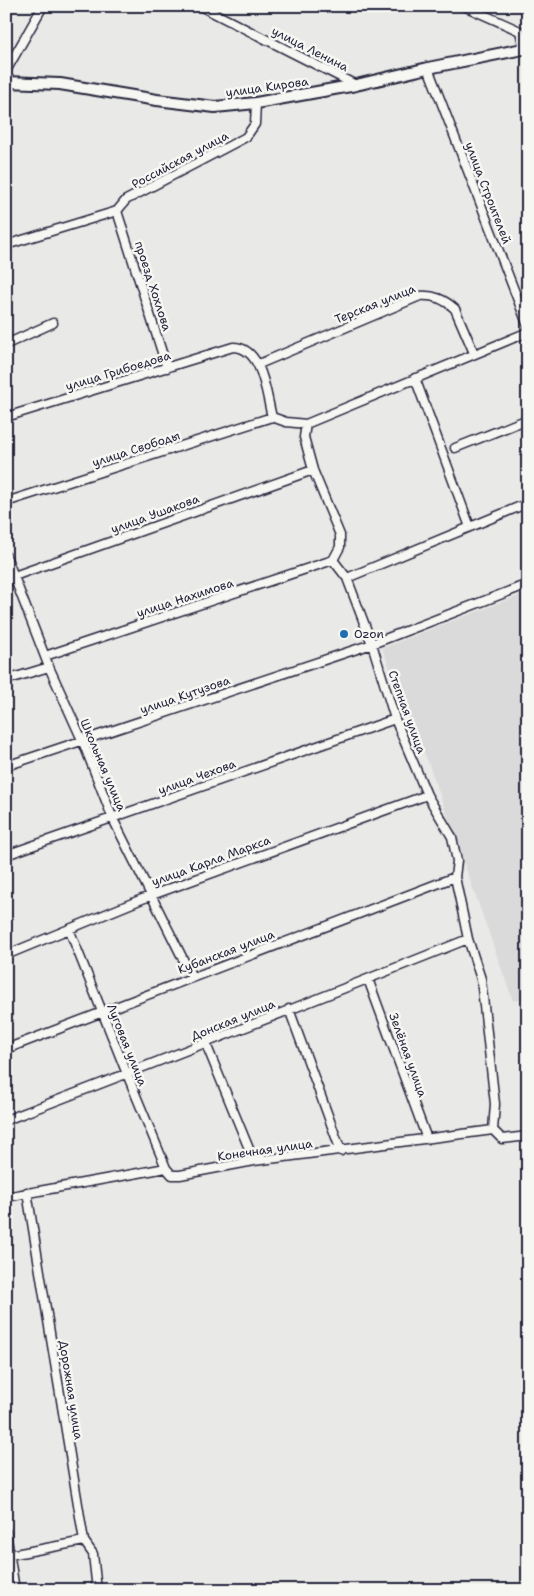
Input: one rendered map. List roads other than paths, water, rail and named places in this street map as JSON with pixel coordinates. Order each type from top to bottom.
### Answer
[{"type":"main road","name":"улица Кирова","points":[[6,82],[60,84],[157,100],[214,106],[256,103],[356,85],[526,48]]},
{"type":"street","points":[[6,71],[43,6]]},
{"type":"street","name":"улица Ленина","points":[[200,6],[356,85]]},
{"type":"street","points":[[464,6],[520,31],[526,48]]},
{"type":"street","name":"улица Строителей","points":[[428,68],[528,326]]},
{"type":"street","name":"Российская улица","points":[[6,245],[117,211],[126,200],[246,137],[255,124],[256,103]]},
{"type":"street","name":"проезд Хохлова","points":[[117,211],[167,368]]},
{"type":"street","name":"Терская улица","points":[[259,364],[420,296],[435,297],[449,304],[454,310],[474,353]]},
{"type":"street","points":[[6,343],[53,323]]},
{"type":"street","points":[[259,364],[272,417],[286,422],[306,424],[528,332]]},
{"type":"street","name":"улица Грибоедова","points":[[6,417],[233,346],[237,346],[250,353],[259,364]]},
{"type":"street","points":[[415,378],[470,528]]},
{"type":"street","name":"улица Свободы","points":[[6,502],[272,417]]},
{"type":"street","points":[[455,448],[528,419]]},
{"type":"street","points":[[306,424],[304,437],[313,470],[340,535],[340,547],[333,560]]},
{"type":"street","name":"улица Ушакова","points":[[6,581],[14,576],[313,470]]},
{"type":"street","points":[[347,578],[528,503]]},
{"type":"street","name":"Школьная улица","points":[[6,556],[44,656],[114,819],[192,976]]},
{"type":"street","name":"Степная улица","points":[[333,560],[347,578],[372,644],[395,719],[427,795],[452,837],[457,861],[454,877],[468,939],[480,979],[495,1104],[493,1130]]},
{"type":"street","name":"улица Нахимова","points":[[44,656],[333,560]]},
{"type":"street","points":[[372,644],[528,584]]},
{"type":"street","name":"улица Кутузова","points":[[6,766],[372,644]]},
{"type":"street","points":[[6,680],[49,667]]},
{"type":"street","name":"улица Чехова","points":[[6,855],[114,819],[395,719]]},
{"type":"street","name":"улица Карла Маркса","points":[[6,955],[152,895],[427,795]]},
{"type":"street","name":"Кубанская улица","points":[[6,1049],[454,877]]},
{"type":"street","name":"Луговая улица","points":[[69,929],[166,1168]]},
{"type":"street","name":"Донская улица","points":[[6,1120],[206,1044],[289,1009],[468,939]]},
{"type":"street","name":"Зелёная улица","points":[[368,979],[427,1139]]},
{"type":"street","points":[[289,1009],[341,1151]]},
{"type":"street","points":[[206,1044],[254,1161]]},
{"type":"street","name":"Конечная улица","points":[[6,1197],[166,1168],[172,1175],[180,1176],[254,1161],[493,1130],[502,1139],[528,1136]]},
{"type":"street","name":"Дорожная улица","points":[[28,1192],[84,1541],[93,1554],[97,1590]]},
{"type":"street","points":[[6,1532],[15,1590]]},
{"type":"street","points":[[10,1555],[84,1541]]},
{"type":"place","name":"Ozon","points":[[344,634]]}]
